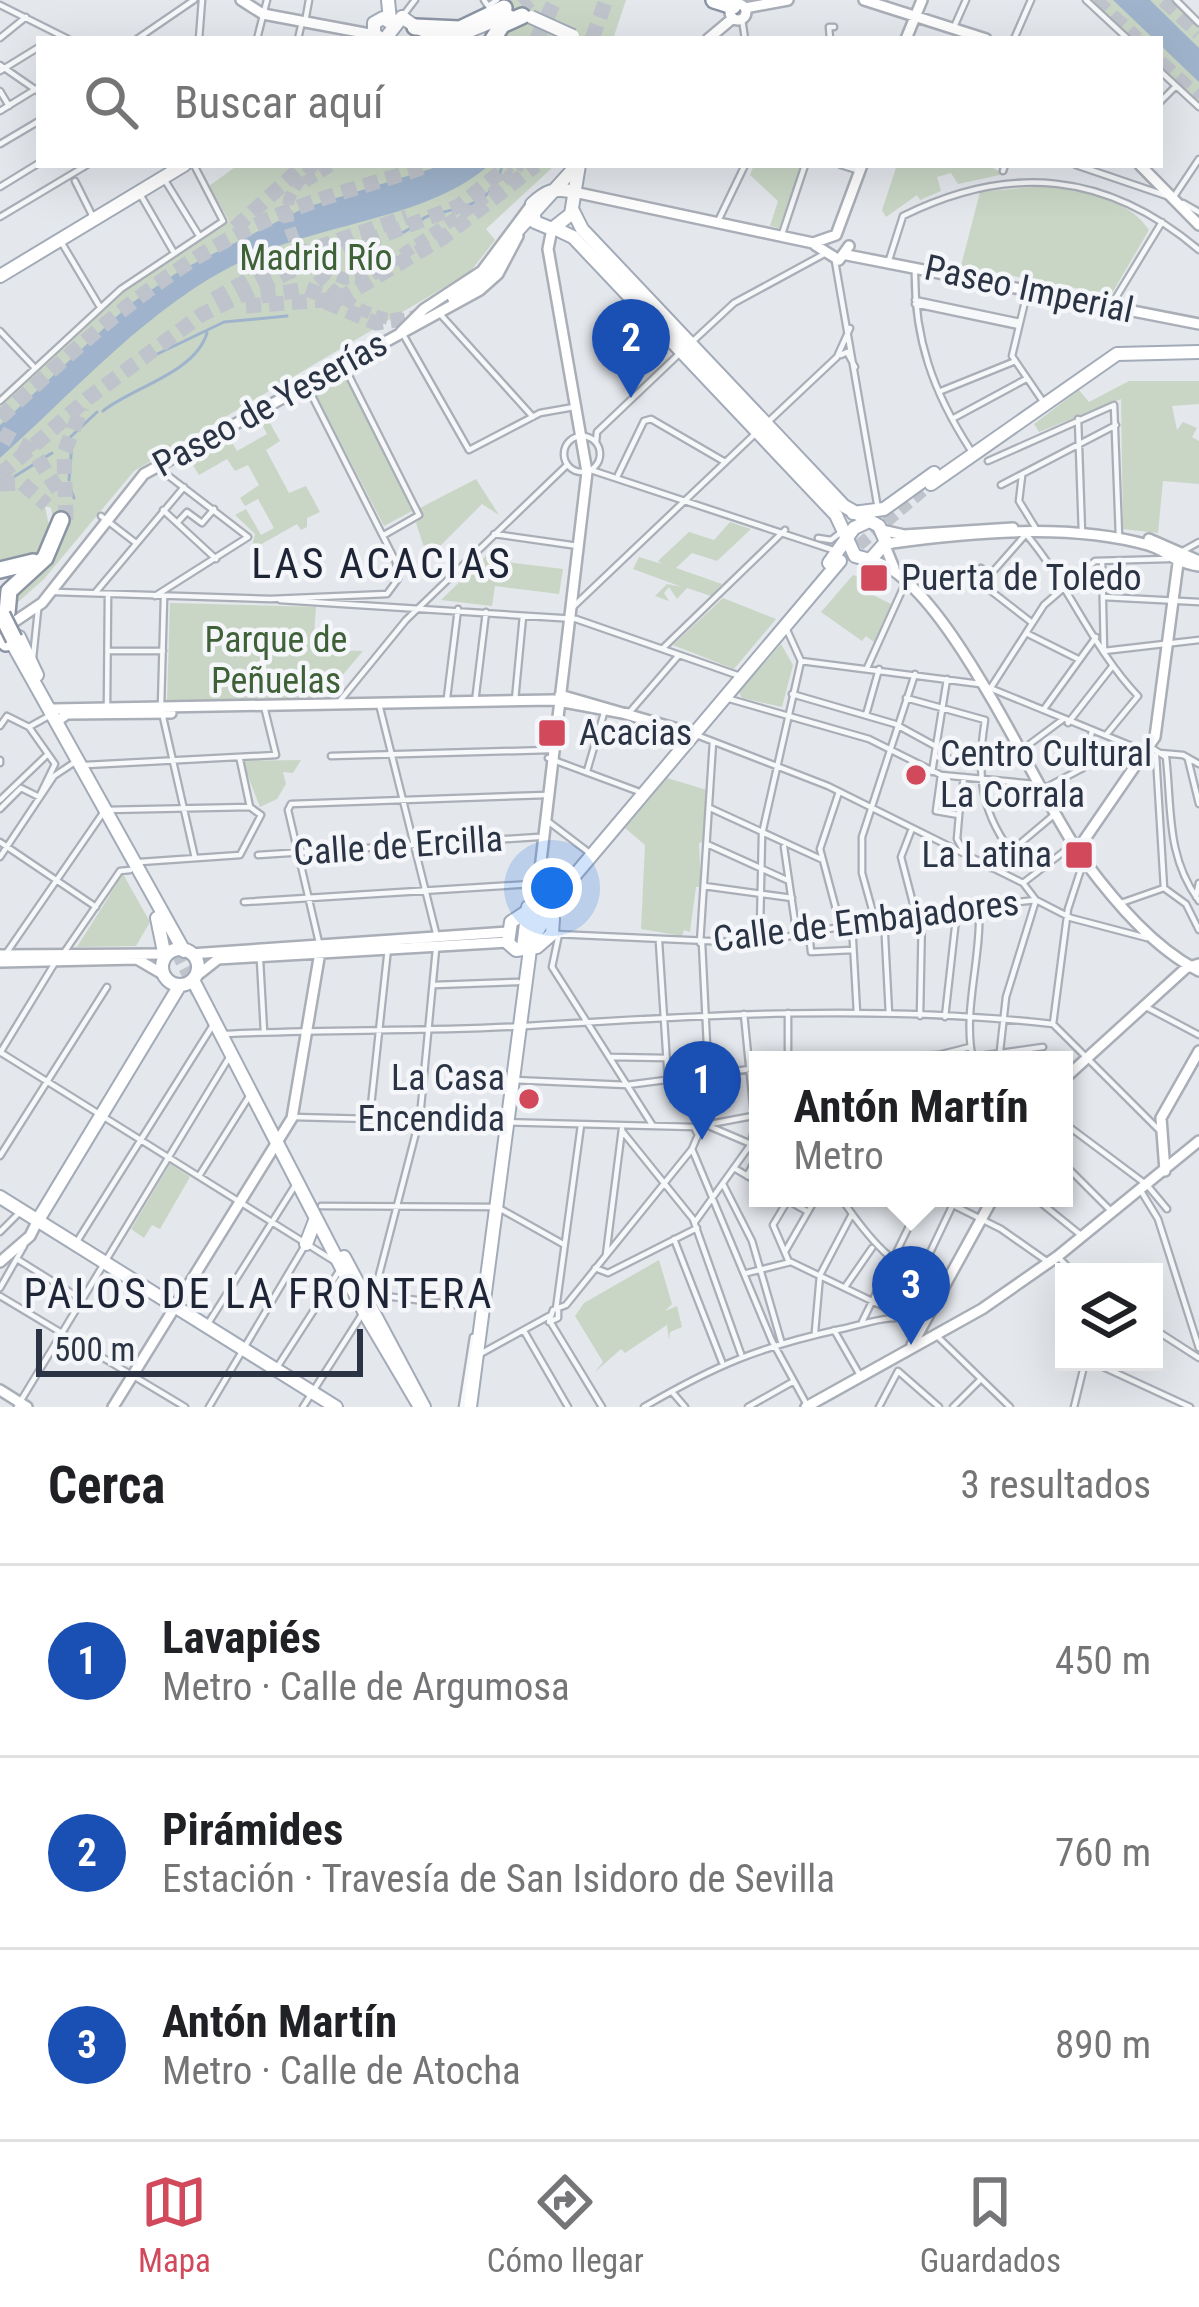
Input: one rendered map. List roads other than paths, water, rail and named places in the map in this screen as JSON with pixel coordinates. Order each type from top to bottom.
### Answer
[{"type":"highway","points":[[714,0],[742,18]]},
{"type":"highway","points":[[384,30],[460,29],[493,4]]},
{"type":"highway","points":[[486,34],[526,16]]},
{"type":"highway","points":[[0,570],[27,566],[44,550],[51,531],[47,505]]},
{"type":"highway","points":[[6,628],[29,573],[50,552],[63,520]]},
{"type":"main road","points":[[387,0],[384,30],[428,36]]},
{"type":"main road","points":[[526,16],[572,36]]},
{"type":"main road","points":[[0,275],[179,168]]},
{"type":"main road","points":[[578,168],[574,210],[582,229],[836,514],[855,556],[870,560],[892,544],[761,428]]},
{"type":"main road","points":[[542,221],[579,191]]},
{"type":"main road","points":[[542,221],[574,210]]},
{"type":"main road","points":[[542,221],[573,238],[686,348]]},
{"type":"main road","name":"Paseo de Yeserías","points":[[454,298],[493,271],[518,234],[542,221]]},
{"type":"main road","points":[[1117,354],[1199,354],[1119,358],[932,484],[1117,354]]},
{"type":"main road","points":[[853,513],[878,511],[970,449],[1014,427]]},
{"type":"main road","points":[[845,536],[854,528],[877,527],[970,466],[1014,427]]},
{"type":"main road","points":[[542,943],[508,937],[806,603],[838,558],[853,513]]},
{"type":"main road","points":[[742,675],[855,556]]},
{"type":"main road","points":[[468,1407],[517,1027],[542,943],[538,901],[726,698],[838,558]]},
{"type":"main road","points":[[6,628],[32,664],[76,764],[157,918],[164,953],[216,1030],[316,1208],[342,1267],[370,1304]]},
{"type":"main road","points":[[6,628],[52,713]]},
{"type":"main road","points":[[38,1220],[182,979],[187,952],[132,867]]},
{"type":"main road","points":[[505,1120],[513,1081],[518,982],[542,943],[538,901]]},
{"type":"main road","points":[[538,901],[542,943]]},
{"type":"main road","points":[[164,953],[187,952]]},
{"type":"main road","points":[[0,1197],[336,1407]]},
{"type":"main road","points":[[306,1244],[316,1227],[316,1208]]},
{"type":"main road","points":[[326,1231],[370,1304],[422,1407]]},
{"type":"main road","points":[[359,1288],[422,1407]]},
{"type":"main road","points":[[468,1407],[482,1353],[478,1333]]},
{"type":"street","points":[[241,0],[263,14],[348,30],[384,30],[415,0]]},
{"type":"street","points":[[257,36],[266,0]]},
{"type":"street","points":[[299,36],[310,0]]},
{"type":"street","points":[[713,36],[742,18],[788,0]]},
{"type":"street","points":[[864,0],[978,36]]},
{"type":"street","points":[[907,36],[920,0]]},
{"type":"street","points":[[954,27],[966,0]]},
{"type":"street","points":[[1015,36],[1031,0]]},
{"type":"street","points":[[1086,0],[1125,36]]},
{"type":"street","points":[[1177,0],[1199,22]]},
{"type":"street","points":[[142,36],[202,1]]},
{"type":"street","points":[[199,36],[202,1]]},
{"type":"street","points":[[0,5],[54,36]]},
{"type":"street","points":[[0,38],[26,17]]},
{"type":"street","points":[[830,36],[829,27],[834,27]]},
{"type":"street","points":[[36,49],[2,68],[36,89]]},
{"type":"street","points":[[1163,74],[1199,107]]},
{"type":"street","points":[[1163,99],[1175,87]]},
{"type":"street","points":[[0,91],[9,106]]},
{"type":"street","points":[[0,111],[36,91]]},
{"type":"street","points":[[0,144],[36,123]]},
{"type":"street","points":[[1173,198],[1199,159]]},
{"type":"street","points":[[0,187],[36,165]]},
{"type":"street","points":[[0,217],[83,168]]},
{"type":"street","points":[[0,400],[100,307],[173,251],[223,221],[196,168]]},
{"type":"street","points":[[717,224],[744,168]]},
{"type":"street","points":[[781,237],[804,168]]},
{"type":"street","points":[[861,168],[837,248],[877,527],[904,535],[1030,531],[1119,536],[1154,541],[1174,559]]},
{"type":"street","points":[[1085,168],[1173,198],[1199,212]]},
{"type":"street","points":[[1143,169],[1199,225]]},
{"type":"street","points":[[1139,186],[1147,183],[1143,169]]},
{"type":"street","points":[[163,177],[199,236]]},
{"type":"street","points":[[76,181],[94,219]]},
{"type":"street","points":[[889,260],[903,216],[971,188],[1003,182],[1068,184],[1122,200],[1199,250]]},
{"type":"street","points":[[574,210],[579,191]]},
{"type":"street","name":"Paseo Imperial","points":[[579,191],[1199,324]]},
{"type":"street","points":[[139,192],[173,251]]},
{"type":"street","points":[[538,901],[538,837],[587,471],[542,221]]},
{"type":"street","name":"Paseo de Yeserías","points":[[401,332],[424,308],[482,271],[542,221]]},
{"type":"street","points":[[1111,306],[1162,222]]},
{"type":"street","name":"Paseo de Yeserías","points":[[6,628],[42,603],[103,518],[137,480],[489,283],[518,234]]},
{"type":"street","points":[[60,240],[100,307]]},
{"type":"street","points":[[614,474],[599,459],[598,433],[734,303],[837,248]]},
{"type":"street","points":[[915,265],[914,324],[951,420],[970,449]]},
{"type":"street","points":[[1028,289],[1014,361],[1044,404]]},
{"type":"street","points":[[915,302],[1019,324]]},
{"type":"street","points":[[440,313],[533,417]]},
{"type":"street","points":[[837,357],[850,328]]},
{"type":"street","points":[[0,331],[35,368]]},
{"type":"street","points":[[401,332],[466,447],[474,450],[533,417],[574,407]]},
{"type":"street","points":[[567,616],[837,357],[847,352],[857,372]]},
{"type":"street","points":[[941,391],[1014,361]]},
{"type":"street","points":[[343,364],[418,515],[383,536]]},
{"type":"street","points":[[951,420],[1026,379]]},
{"type":"street","points":[[306,384],[383,536],[398,579],[378,598],[307,600]]},
{"type":"street","points":[[988,461],[1114,405],[1119,536]]},
{"type":"street","points":[[614,474],[644,421],[651,419],[725,462]]},
{"type":"street","points":[[1078,419],[1082,534]]},
{"type":"street","points":[[1001,484],[1116,424]]},
{"type":"street","points":[[580,436],[596,442]]},
{"type":"street","points":[[567,465],[564,450],[580,436]]},
{"type":"street","points":[[587,471],[599,459]]},
{"type":"street","points":[[567,465],[614,474],[806,537],[831,540],[845,536]]},
{"type":"street","points":[[338,704],[420,605],[567,465]]},
{"type":"street","points":[[50,590],[164,596],[176,580],[248,537],[157,466]]},
{"type":"street","points":[[1025,471],[1019,501],[1030,531],[1066,584],[1112,668],[1138,696],[1106,735]]},
{"type":"street","points":[[94,594],[184,487]]},
{"type":"street","points":[[177,523],[187,512],[202,523],[214,508]]},
{"type":"street","points":[[164,510],[216,559]]},
{"type":"street","points":[[103,518],[136,543]]},
{"type":"street","points":[[662,649],[785,530]]},
{"type":"street","points":[[893,565],[892,544],[1030,531]]},
{"type":"street","points":[[1030,531],[982,584],[1033,623]]},
{"type":"street","points":[[494,534],[575,546]]},
{"type":"street","points":[[1082,534],[1198,561]]},
{"type":"street","points":[[806,537],[838,558]]},
{"type":"street","points":[[1174,559],[1199,542]]},
{"type":"street","points":[[986,688],[1066,584],[1102,560],[1155,554]]},
{"type":"street","points":[[1174,559],[1154,752],[1164,888],[1189,908],[1199,930]]},
{"type":"street","points":[[870,560],[893,565],[936,612],[986,688],[1079,850],[1152,939]]},
{"type":"street","points":[[1102,560],[1104,651]]},
{"type":"street","points":[[866,668],[908,582]]},
{"type":"street","name":"Paseo de Yeserías","points":[[6,628],[50,590]]},
{"type":"street","points":[[164,596],[171,591]]},
{"type":"street","points":[[155,596],[171,591],[567,616],[742,675]]},
{"type":"street","points":[[107,706],[108,595]]},
{"type":"street","points":[[164,596],[162,710],[195,858]]},
{"type":"street","points":[[1103,597],[1199,602]]},
{"type":"street","points":[[32,664],[42,603]]},
{"type":"street","points":[[447,702],[458,609]]},
{"type":"street","points":[[475,702],[486,612]]},
{"type":"street","points":[[514,701],[523,616]]},
{"type":"street","points":[[760,928],[762,834],[801,661],[787,630]]},
{"type":"street","points":[[1026,633],[1078,659]]},
{"type":"street","points":[[1044,709],[1096,637]]},
{"type":"street","points":[[1104,651],[1199,640]]},
{"type":"street","points":[[108,651],[163,651]]},
{"type":"street","points":[[628,714],[679,655]]},
{"type":"street","points":[[801,661],[952,679],[1044,709],[1065,722],[1199,764]]},
{"type":"street","points":[[1021,751],[1065,722],[1112,668]]},
{"type":"street","points":[[866,715],[879,669]]},
{"type":"street","points":[[952,679],[970,670]]},
{"type":"street","points":[[874,920],[860,861],[863,833],[874,812],[895,724],[915,674]]},
{"type":"street","points":[[932,772],[952,679]]},
{"type":"street","points":[[350,686],[359,704]]},
{"type":"street","points":[[791,694],[895,724],[938,747]]},
{"type":"street","points":[[726,698],[888,748],[941,775],[1043,786],[1083,768],[1092,731]]},
{"type":"street","points":[[906,698],[985,719]]},
{"type":"street","points":[[52,713],[557,699],[692,732],[839,792],[1023,883],[1036,900],[1067,915],[1152,939],[1196,967],[1144,1004],[1073,1069]]},
{"type":"street","points":[[303,1407],[370,1304],[420,1117],[436,941],[379,704]]},
{"type":"street","points":[[29,727],[52,713],[107,706],[162,710]]},
{"type":"street","points":[[39,797],[76,764],[276,755],[265,707]]},
{"type":"street","points":[[586,771],[603,708]]},
{"type":"street","points":[[994,708],[985,719],[977,778],[993,827],[1010,850]]},
{"type":"street","points":[[0,726],[7,716],[29,727],[55,764],[0,857]]},
{"type":"street","points":[[711,1127],[701,943],[713,742]]},
{"type":"street","points":[[1023,883],[1079,850],[1154,752]]},
{"type":"street","points":[[1154,752],[1167,760],[1172,844],[1183,878],[1197,899]]},
{"type":"street","points":[[0,805],[48,754]]},
{"type":"street","points":[[331,757],[549,756],[638,791]]},
{"type":"street","points":[[1,958],[101,812],[250,807],[239,757]]},
{"type":"street","points":[[935,757],[979,764]]},
{"type":"street","points":[[1188,759],[1199,804]]},
{"type":"street","points":[[941,775],[936,811],[959,815]]},
{"type":"street","points":[[964,777],[956,836],[966,855]]},
{"type":"street","points":[[0,805],[20,788],[39,797]]},
{"type":"street","points":[[839,792],[826,821],[823,860],[841,926]]},
{"type":"street","points":[[292,1118],[320,949],[288,810],[293,804],[545,795]]},
{"type":"street","points":[[538,901],[545,795]]},
{"type":"street","name":"Calle de Ercilla","points":[[132,867],[240,855],[260,815],[250,807]]},
{"type":"street","points":[[710,808],[823,860]]},
{"type":"street","points":[[991,868],[1058,811]]},
{"type":"street","points":[[545,819],[587,851]]},
{"type":"street","points":[[911,831],[901,857],[919,913],[920,1016]]},
{"type":"street","name":"Calle de Ercilla","points":[[258,855],[538,837]]},
{"type":"street","points":[[707,843],[789,881]]},
{"type":"street","points":[[784,844],[797,936]]},
{"type":"street","points":[[3,845],[96,907]]},
{"type":"street","points":[[1053,1024],[1079,850]]},
{"type":"street","points":[[132,867],[120,871],[0,1053],[342,1267],[276,1370]]},
{"type":"street","points":[[1197,899],[1199,883]]},
{"type":"street","points":[[704,886],[792,898]]},
{"type":"street","points":[[1121,903],[1164,888]]},
{"type":"street","points":[[244,902],[425,891],[538,901]]},
{"type":"street","points":[[1000,1051],[1002,1019],[1036,900]]},
{"type":"street","name":"Calle de Embajadores","points":[[542,943],[701,943],[797,936],[884,918],[1036,900]]},
{"type":"street","points":[[971,1051],[969,1018],[981,949],[979,908]]},
{"type":"street","points":[[945,1017],[958,910]]},
{"type":"street","points":[[884,918],[889,1015]]},
{"type":"street","points":[[852,924],[857,1013]]},
{"type":"street","points":[[808,933],[811,952],[854,950]]},
{"type":"street","points":[[187,952],[508,937]]},
{"type":"street","points":[[659,940],[668,1080]]},
{"type":"street","points":[[542,943],[552,967],[653,1126]]},
{"type":"street","points":[[370,1115],[390,944]]},
{"type":"street","points":[[60,957],[137,959],[182,979],[218,959],[260,952]]},
{"type":"street","points":[[260,952],[264,1032]]},
{"type":"street","points":[[1,958],[164,953]]},
{"type":"street","points":[[432,985],[518,982]]},
{"type":"street","points":[[0,1156],[106,987]]},
{"type":"street","points":[[1144,1004],[1199,1035]]},
{"type":"street","points":[[788,1013],[788,1051]]},
{"type":"street","points":[[75,1244],[216,1030],[517,1027],[662,1014],[788,1013],[1053,1024],[1161,1131]]},
{"type":"street","points":[[745,1014],[751,1051]]},
{"type":"street","points":[[958,1051],[970,1047]]},
{"type":"street","points":[[1024,1051],[1043,1047]]},
{"type":"street","points":[[1169,1167],[1162,1114],[1199,1051]]},
{"type":"street","points":[[0,1390],[22,1405],[230,1056]]},
{"type":"street","points":[[611,1057],[666,1058]]},
{"type":"street","points":[[513,1081],[627,1084],[749,1070]]},
{"type":"street","points":[[199,1176],[251,1094]]},
{"type":"street","points":[[113,1407],[298,1113],[622,1127],[711,1127],[749,1117]]},
{"type":"street","points":[[557,1310],[581,1123]]},
{"type":"street","points":[[622,1127],[696,1226],[741,1354]]},
{"type":"street","points":[[606,1256],[622,1127]]},
{"type":"street","points":[[482,1353],[550,1320],[692,1149],[698,1135],[694,1127]]},
{"type":"street","points":[[711,1127],[749,1145]]},
{"type":"street","points":[[1073,1131],[1167,1209]]},
{"type":"street","points":[[692,1149],[807,1407],[937,1335],[1053,1259],[1142,1192],[1198,1142]]},
{"type":"street","points":[[596,1268],[608,1273],[696,1226],[734,1168],[749,1154]]},
{"type":"street","points":[[734,1168],[747,1176],[749,1170]]},
{"type":"street","points":[[1073,1173],[1112,1212]]},
{"type":"street","points":[[206,1327],[298,1180]]},
{"type":"street","points":[[723,1184],[762,1268],[777,1342]]},
{"type":"street","points":[[1142,1192],[1158,1219],[1199,1348]]},
{"type":"street","points":[[316,1208],[494,1207],[563,1244]]},
{"type":"street","points":[[782,1207],[773,1225],[789,1262]]},
{"type":"street","points":[[800,1207],[808,1212]]},
{"type":"street","points":[[787,1250],[811,1207]]},
{"type":"street","points":[[848,1207],[874,1246],[918,1278],[946,1289]]},
{"type":"street","points":[[861,1324],[919,1207]]},
{"type":"street","points":[[918,1278],[953,1207]]},
{"type":"street","points":[[962,1207],[1059,1263]]},
{"type":"street","points":[[861,1377],[915,1342],[987,1207]]},
{"type":"street","points":[[1046,1207],[1082,1236]]},
{"type":"street","points":[[0,1232],[21,1210]]},
{"type":"street","points":[[815,1334],[820,1275],[852,1214]]},
{"type":"street","points":[[38,1220],[0,1292],[184,1407]]},
{"type":"street","points":[[0,1262],[30,1236]]},
{"type":"street","points":[[674,1239],[722,1362]]},
{"type":"street","points":[[209,1407],[306,1244]]},
{"type":"street","points":[[845,1287],[874,1246]]},
{"type":"street","points":[[16,1259],[81,1299]]},
{"type":"street","points":[[746,1274],[789,1262],[927,1324]]},
{"type":"street","points":[[889,1308],[909,1272]]},
{"type":"street","points":[[370,1304],[481,1308]]},
{"type":"street","points":[[644,1407],[741,1354],[901,1315]]},
{"type":"street","points":[[550,1320],[602,1407]]},
{"type":"street","points":[[834,1330],[861,1377]]},
{"type":"street","points":[[524,1331],[568,1407]]},
{"type":"street","points":[[937,1335],[1010,1407]]},
{"type":"street","points":[[1163,1335],[1199,1358]]},
{"type":"street","points":[[879,1407],[897,1371],[939,1407]]},
{"type":"street","points":[[1074,1407],[1083,1371]]},
{"type":"street","points":[[1112,1371],[1190,1407]]},
{"type":"street","points":[[953,1407],[981,1379]]},
{"type":"street","points":[[748,1407],[794,1382]]},
{"type":"street","points":[[670,1391],[685,1407]]},
{"type":"water","points":[[1113,0],[1150,0],[1199,48],[1199,82],[1163,48],[1163,36],[1151,36]]},
{"type":"water","points":[[433,168],[485,168],[436,198],[271,248],[208,280],[145,325],[0,458],[0,425],[130,304],[181,270],[304,208]]},
{"type":"waterway","points":[[399,234],[427,217],[476,202],[493,188],[501,168]]},
{"type":"waterway","points":[[149,358],[224,322],[287,316]]},
{"type":"waterway","points":[[103,411],[177,369],[207,333]]},
{"type":"waterway","points":[[61,446],[97,412]]},
{"type":"waterway","points":[[69,480],[72,443]]},
{"type":"waterway","points":[[12,478],[52,453]]},
{"type":"waterway","points":[[69,485],[74,498]]},
{"type":"tunnel","points":[[504,20],[530,0]]},
{"type":"tunnel","points":[[538,36],[555,0]]},
{"type":"tunnel","points":[[593,36],[606,0]]},
{"type":"tunnel","points":[[1095,0],[1134,36]]},
{"type":"tunnel","points":[[1164,0],[1199,33]]},
{"type":"tunnel","points":[[1163,65],[1199,98]]},
{"type":"tunnel","points":[[235,228],[301,168]]},
{"type":"tunnel","points":[[311,168],[292,193],[289,223],[296,243],[324,282],[343,298],[383,318],[408,318],[454,298]]},
{"type":"tunnel","points":[[305,182],[327,168]]},
{"type":"tunnel","points":[[0,418],[121,311],[220,244],[299,207],[421,168]]},
{"type":"tunnel","points":[[0,475],[87,399],[201,315],[295,269],[459,206],[505,168]]},
{"type":"tunnel","points":[[321,269],[345,279],[368,278],[492,193],[517,168]]},
{"type":"tunnel","points":[[246,306],[339,299],[444,237],[532,168]]},
{"type":"tunnel","points":[[214,299],[289,257],[407,217]]},
{"type":"tunnel","points":[[261,296],[306,289],[336,300]]},
{"type":"tunnel","points":[[326,302],[376,323],[403,319]]},
{"type":"tunnel","points":[[66,520],[64,453],[82,407]]},
{"type":"tunnel","points":[[0,433],[33,451],[60,493]]},
{"type":"tunnel","points":[[0,484],[22,483],[47,505]]},
{"type":"tunnel","points":[[845,557],[931,484]]},
{"type":"tunnel","points":[[160,920],[197,993]]},
{"type":"place","name":"Pirámides","points":[[631,398]]},
{"type":"place","name":"Puerta de Toledo","points":[[874,578]]},
{"type":"place","name":"Acacias","points":[[552,733]]},
{"type":"place","name":"Centro Cultural La Corrala","points":[[916,775]]},
{"type":"place","name":"La Latina","points":[[1079,855]]},
{"type":"place","name":"La Casa Encendida","points":[[529,1099]]},
{"type":"place","name":"Lavapiés","points":[[702,1140]]},
{"type":"place","name":"Antón Martín","points":[[911,1345]]},
{"type":"district","name":"LAS ACACIAS","points":[[382,563]]},
{"type":"district","name":"PALOS DE LA FRONTERA","points":[[259,1293]]},
{"type":"park label","name":"Madrid Río","points":[[316,258]]},
{"type":"park label","name":"Parque de Peñuelas","points":[[276,660]]}]
